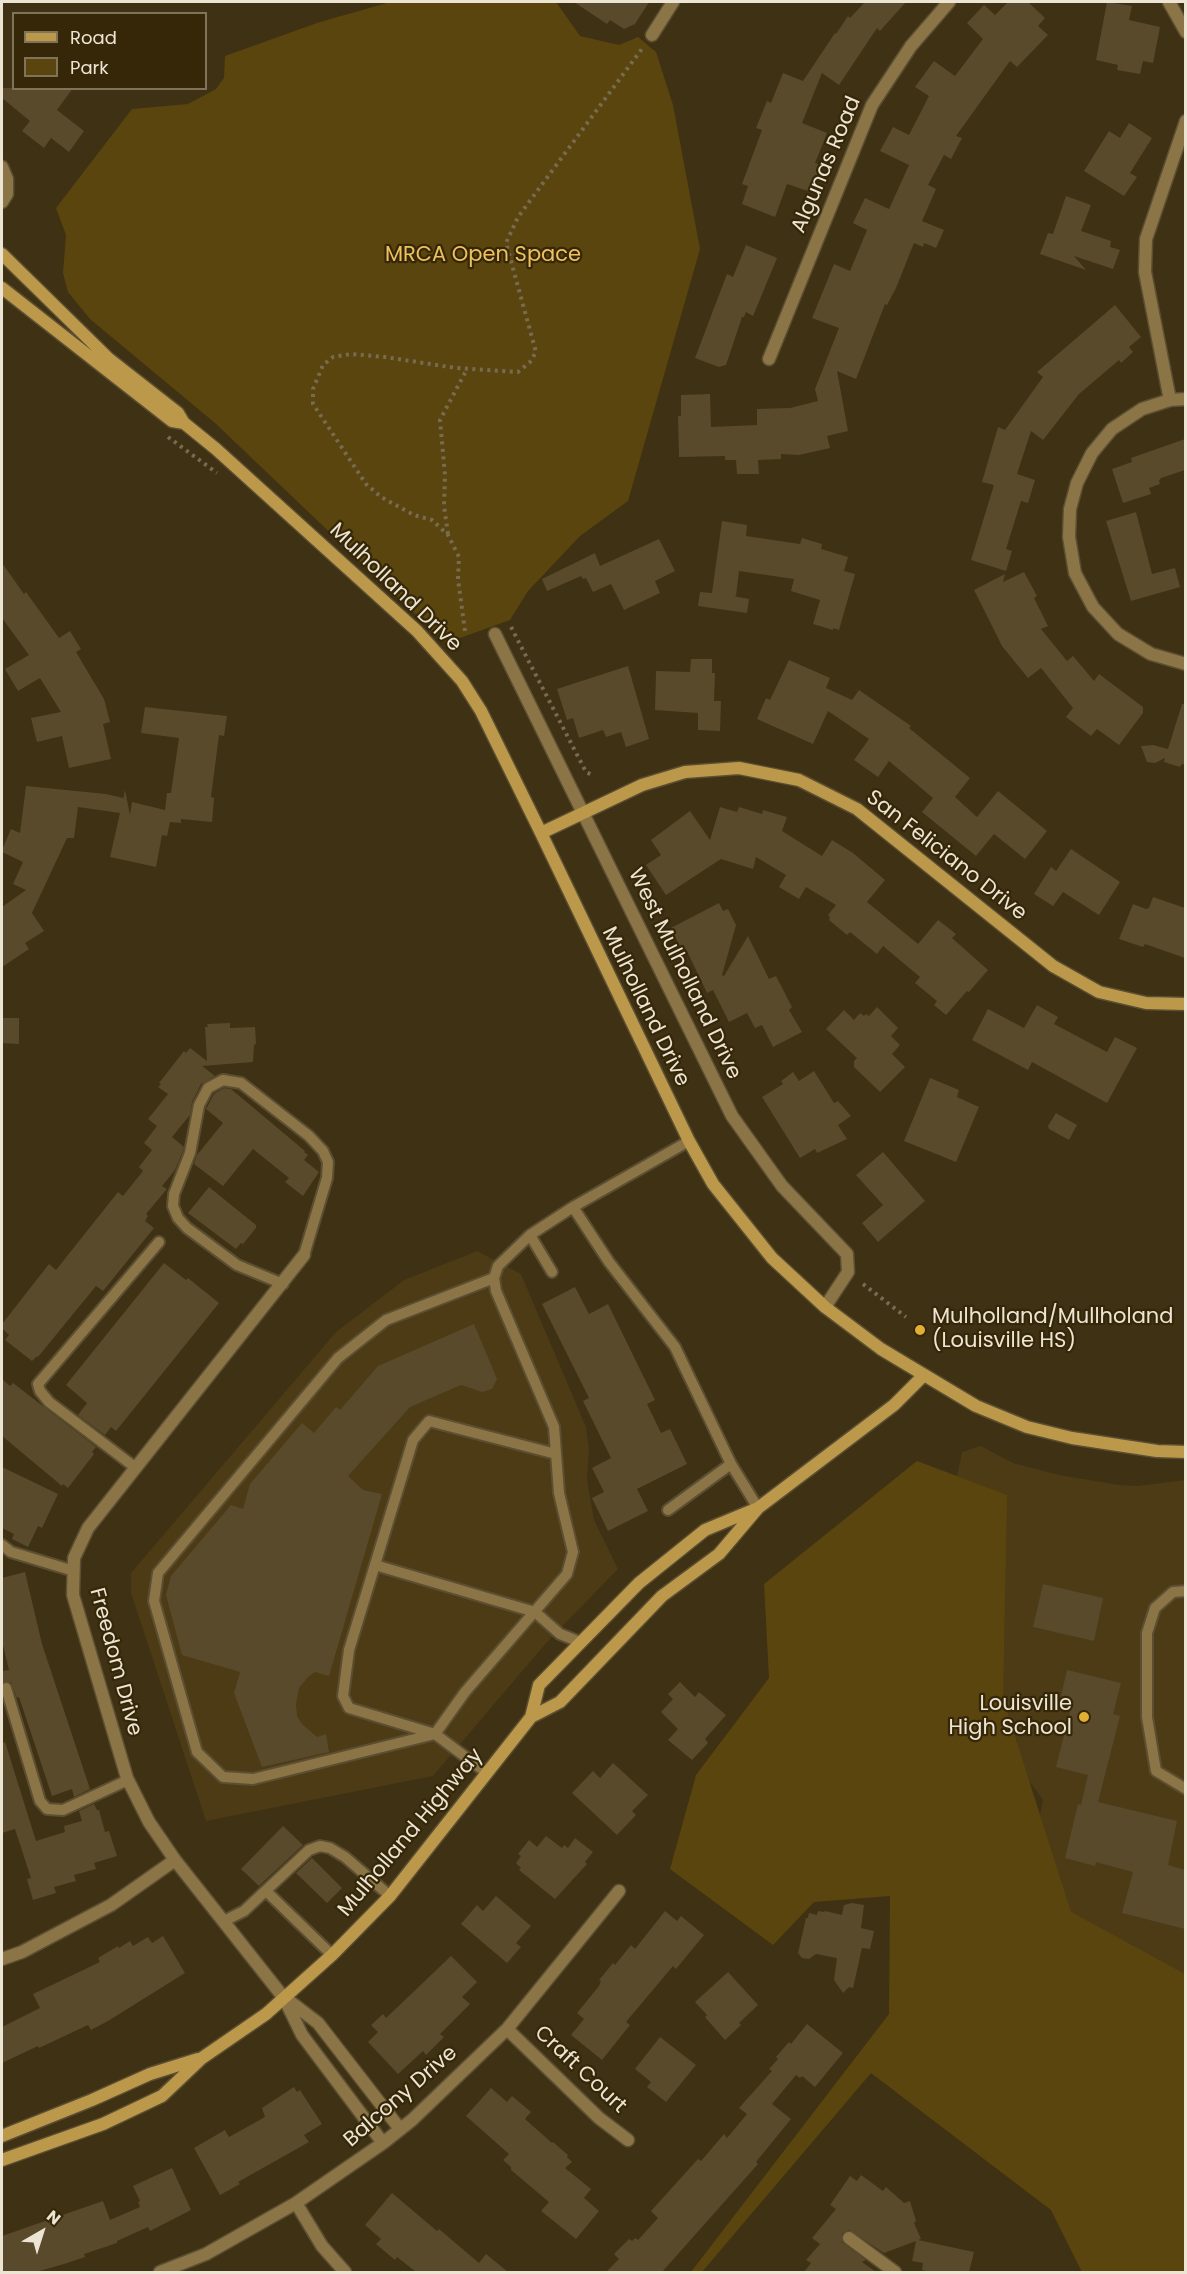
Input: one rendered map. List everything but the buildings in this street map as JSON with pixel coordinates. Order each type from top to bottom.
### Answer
[{"type":"main road","name":"Mulholland Drive","points":[[2,254],[109,359],[178,413],[184,423],[225,457],[417,631],[462,681],[481,711],[689,1141],[713,1184],[772,1258],[825,1307],[881,1349],[976,1406],[1027,1427],[1113,1445],[1185,1452]]},
{"type":"main road","name":"Mulholland Drive","points":[[2,288],[172,421],[184,423]]},
{"type":"main road","name":"San Feliciano Drive","points":[[541,833],[642,785],[685,772],[739,768],[800,780],[857,809],[1053,966],[1099,992],[1146,1003],[1185,1004]]},
{"type":"main road","name":"Mulholland Highway","points":[[531,1717],[560,1702],[662,1596],[719,1554],[758,1508],[894,1405],[923,1376]]},
{"type":"main road","name":"Mulholland Highway","points":[[2,2160],[103,2124],[162,2096],[202,2058],[266,2014],[332,1955],[390,1896],[531,1717],[539,1685],[580,1642],[639,1583],[705,1530],[758,1508]]},
{"type":"main road","name":"Mulholland Highway","points":[[2,2136],[150,2074],[202,2058]]},
{"type":"street","points":[[652,36],[673,2]]},
{"type":"street","name":"Algunas Road","points":[[769,358],[872,105],[911,46],[949,2]]},
{"type":"street","points":[[1169,2],[1185,32]]},
{"type":"street","points":[[1170,400],[1145,272],[1146,239],[1185,121]]},
{"type":"street","points":[[2,167],[7,179],[7,194],[2,202]]},
{"type":"street","points":[[1185,399],[1170,400],[1142,409],[1112,429],[1092,453],[1077,483],[1070,509],[1069,537],[1075,573],[1093,607],[1118,634],[1151,654],[1185,664]]},
{"type":"street","name":"West Mulholland Drive","points":[[495,634],[732,1116],[782,1186],[847,1254],[848,1272],[825,1307]]},
{"type":"street","name":"Freedom Drive","points":[[304,1255],[88,1528],[74,1558],[73,1595],[128,1780],[149,1822],[175,1860],[284,1998],[303,2035],[383,2143]]},
{"type":"street","points":[[2,1959],[22,1952],[111,1905],[175,1860]]},
{"type":"street","name":"Balcony Drive","points":[[160,2272],[206,2254],[296,2203],[400,2129],[507,2029],[619,1891]]},
{"type":"street","name":"Freedom Drive","points":[[284,1998],[318,2023],[400,2129]]},
{"type":"street","name":"Craft Court","points":[[507,2029],[599,2118],[628,2140]]},
{"type":"street","points":[[296,2203],[322,2246],[345,2272]]},
{"type":"street","points":[[849,2238],[895,2272]]},
{"type":"lane","points":[[283,1284],[237,1265],[187,1228],[177,1218],[173,1206],[174,1194],[190,1153],[199,1105],[208,1088],[223,1080],[241,1083],[309,1136],[324,1151],[328,1162],[327,1178],[304,1255]]},
{"type":"lane","points":[[494,1278],[386,1320],[338,1358],[158,1573],[154,1601],[197,1752],[223,1777],[253,1779],[435,1734],[465,1692],[567,1574],[573,1552],[559,1493],[554,1427],[496,1291],[494,1278],[498,1266],[530,1235],[573,1207],[689,1141]]},
{"type":"lane","points":[[573,1207],[609,1262],[675,1347],[731,1464],[758,1508]]},
{"type":"lane","points":[[530,1235],[552,1272]]},
{"type":"lane","points":[[136,1468],[49,1402],[40,1391],[38,1384],[159,1242]]},
{"type":"lane","points":[[487,1773],[435,1734],[349,1708],[343,1696],[348,1650],[413,1440],[429,1421],[556,1454]]},
{"type":"lane","points":[[668,1510],[731,1464]]},
{"type":"lane","points":[[2,1545],[11,1552],[74,1571]]},
{"type":"lane","points":[[2,1560],[11,1552]]},
{"type":"lane","points":[[375,1565],[534,1612],[560,1634],[580,1642]]},
{"type":"lane","points":[[1185,1591],[1173,1592],[1155,1608],[1148,1633],[1147,1707],[1156,1771],[1185,1789]]},
{"type":"lane","points":[[6,1689],[40,1801],[47,1809],[63,1810],[128,1780]]},
{"type":"lane","points":[[224,1921],[244,1911],[309,1850],[320,1846],[330,1848],[345,1857],[390,1896]]},
{"type":"lane","points":[[266,1891],[332,1955]]},
{"type":"path","points":[[448,535],[432,520],[414,515],[381,497],[366,484],[313,404],[313,389],[323,365],[333,357],[351,354],[467,369],[518,372],[530,362],[536,352],[507,243],[518,217],[652,36]]},
{"type":"path","points":[[465,631],[458,579],[459,557],[448,535],[444,506],[445,475],[440,420],[467,369]]},
{"type":"path","points":[[165,435],[219,475]]},
{"type":"path","points":[[863,1284],[906,1317]]},
{"type":"shaded area","points":[[477,1251],[521,1274],[586,1427],[589,1449],[587,1480],[594,1520],[618,1569],[547,1642],[433,1776],[206,1821],[131,1593],[131,1573],[336,1332],[404,1280]]},
{"type":"shaded area","name":"Louisville High School","points":[[981,1446],[1013,1463],[1059,1475],[1119,1485],[1137,1486],[1185,1480],[1185,2132],[1028,1879],[1043,1800],[924,1635],[962,1452]]},
{"type":"green space","name":"MRCA Open Space","points":[[390,2],[556,2],[580,36],[619,45],[638,37],[656,52],[673,105],[700,249],[628,501],[580,536],[528,591],[510,620],[446,643],[215,423],[90,319],[68,292],[63,273],[66,235],[56,208],[132,109],[188,104],[216,89],[224,78],[225,56],[317,23]]},
{"type":"green space","points":[[917,1461],[1007,1495],[1003,1699],[1071,1912],[1185,1974],[1185,2272],[1082,2272],[1051,2210],[871,2073],[702,2272],[691,2272],[889,2014],[890,1896],[814,1902],[773,1945],[670,1869],[696,1775],[769,1678],[764,1584]]},
{"type":"place","name":"Mulholland/Mullholand (Louisville HS)","points":[[920,1330]]},
{"type":"place","name":"Louisville High School","points":[[1084,1717]]}]
